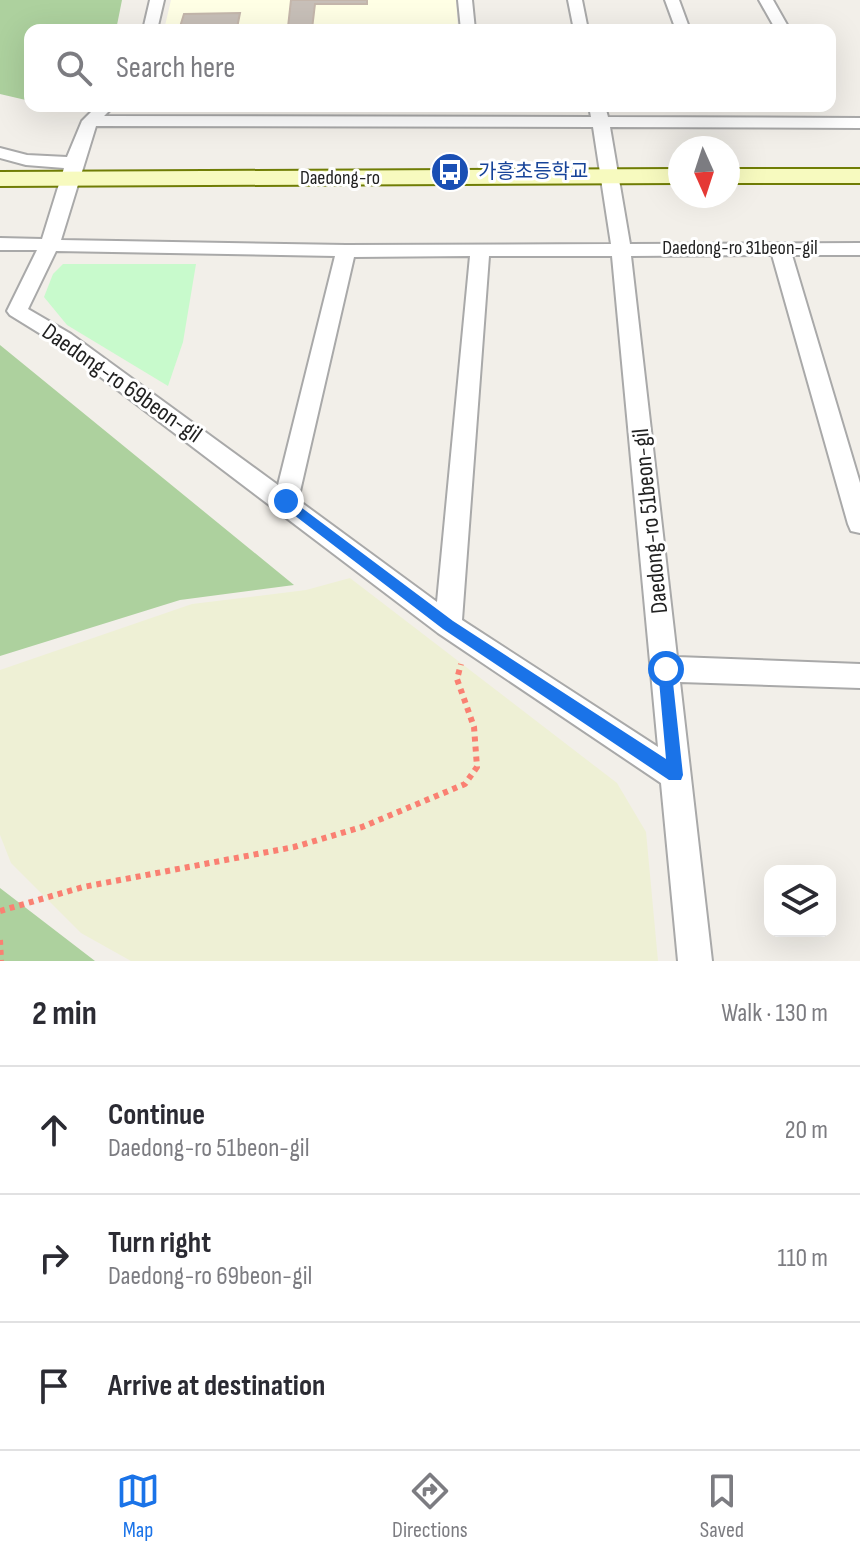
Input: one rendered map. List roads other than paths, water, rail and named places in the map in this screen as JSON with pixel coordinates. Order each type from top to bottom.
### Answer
[{"type":"main road","name":"Daedong-ro","points":[[0,179],[71,171],[668,176]]},
{"type":"main road","points":[[740,176],[860,176]]},
{"type":"street","points":[[151,24],[157,0]]},
{"type":"street","points":[[465,0],[467,24]]},
{"type":"street","points":[[575,0],[580,24]]},
{"type":"street","points":[[672,0],[681,24]]},
{"type":"street","points":[[766,0],[780,24]]},
{"type":"street","points":[[90,121],[100,112]]},
{"type":"street","points":[[715,112],[720,123]]},
{"type":"street","points":[[829,112],[835,123]]},
{"type":"street","points":[[90,121],[476,114],[599,115],[720,123],[860,123]]},
{"type":"street","name":"Daedong-ro 51beon-gil","points":[[599,115],[612,176],[621,248],[695,961]]},
{"type":"street","name":"Daedong-ro 69beon-gil","points":[[90,121],[71,171],[50,244],[8,311],[64,339],[286,501],[448,625],[675,775]]},
{"type":"street","points":[[0,153],[71,171]]},
{"type":"street","points":[[0,244],[346,251],[621,248]]},
{"type":"street","name":"Daedong-ro 31beon-gil","points":[[621,248],[860,249]]},
{"type":"street","points":[[780,248],[860,524]]},
{"type":"street","points":[[448,625],[480,250]]},
{"type":"street","points":[[286,501],[346,251]]},
{"type":"street","points":[[666,669],[860,676]]},
{"type":"place","name":"가흥초등학교","points":[[450,172]]}]
